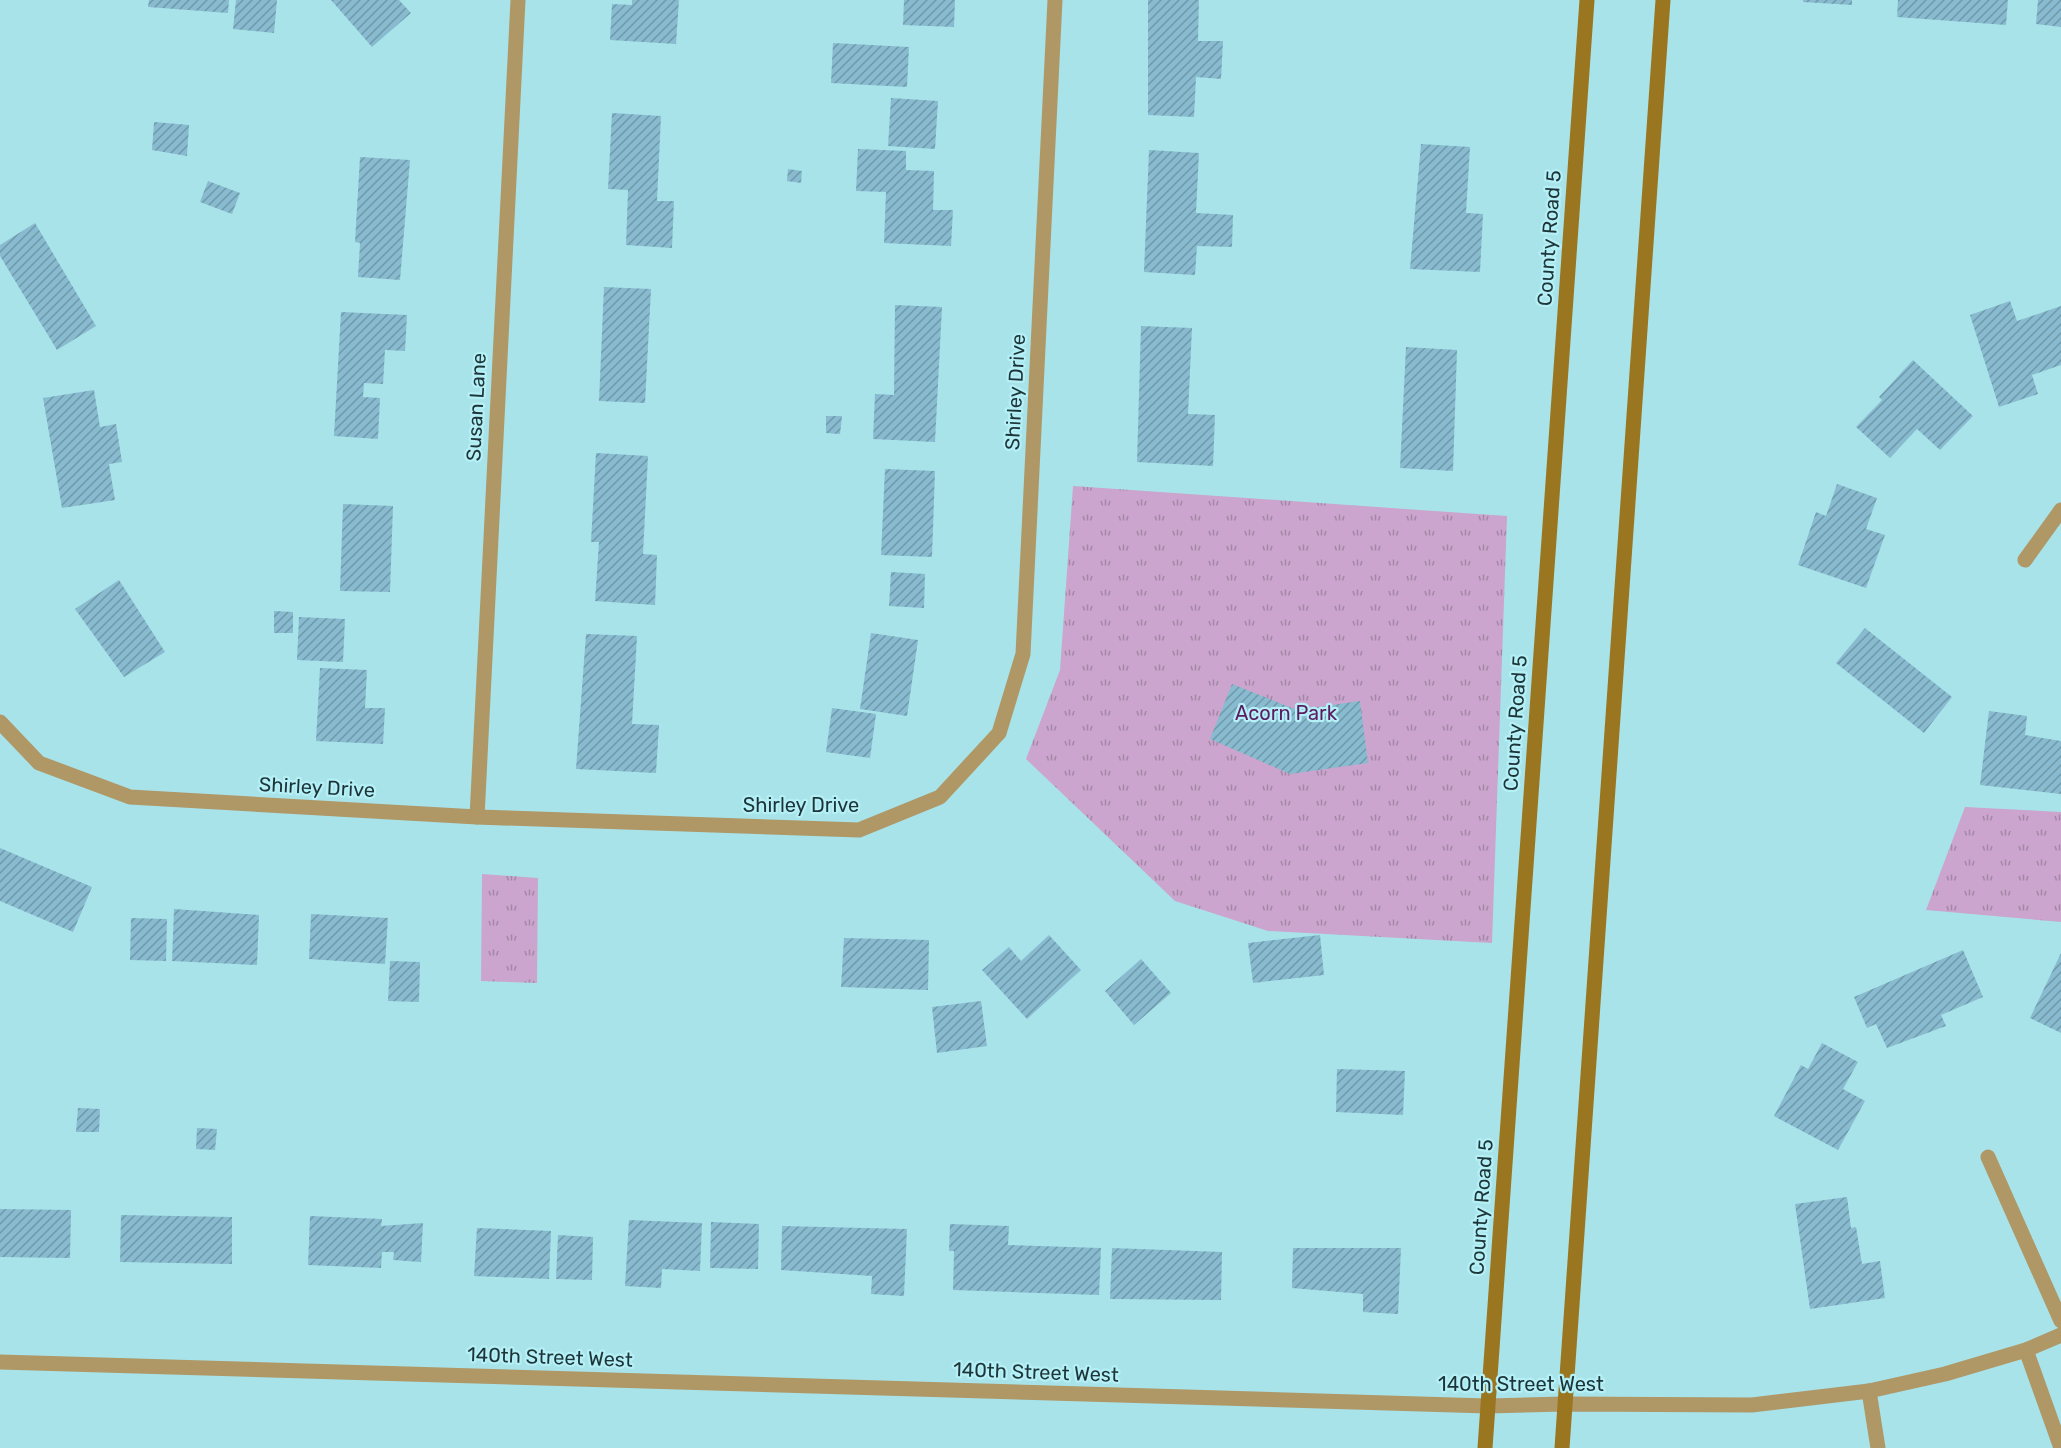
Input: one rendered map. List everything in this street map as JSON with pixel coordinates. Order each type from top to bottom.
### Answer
[{"type":"main road","name":"County Road 5","points":[[1485,1448],[1587,0]]},
{"type":"main road","points":[[1562,1448],[1663,0]]},
{"type":"street","name":"Susan Lane","points":[[477,817],[518,0]]},
{"type":"street","name":"Shirley Drive","points":[[0,722],[39,763],[130,797],[477,817],[859,830],[940,796],[999,732],[1023,654],[1055,0]]},
{"type":"street","points":[[2025,561],[2061,510]]},
{"type":"street","points":[[1988,1157],[2061,1321]]},
{"type":"street","name":"140th Street West","points":[[0,1362],[1488,1406],[1752,1405],[1869,1391],[1945,1374],[2026,1350],[2061,1335]]},
{"type":"street","points":[[2026,1350],[2061,1448]]},
{"type":"street","points":[[1869,1391],[1878,1448]]},
{"type":"green space","name":"Acorn Park","points":[[1073,486],[1507,516],[1492,943],[1268,931],[1175,901],[1026,759],[1060,670]]},
{"type":"green space","points":[[1965,807],[2061,812],[2061,922],[1926,910]]},
{"type":"green space","points":[[482,874],[538,878],[537,983],[481,981]]},
{"type":"building","points":[[149,0],[229,0],[228,13],[148,7]]},
{"type":"building","points":[[236,0],[277,0],[274,33],[233,29]]},
{"type":"building","points":[[331,0],[399,0],[411,13],[372,47]]},
{"type":"building","points":[[632,0],[679,0],[676,44],[610,40],[612,4],[632,5]]},
{"type":"building","points":[[904,0],[955,0],[954,27],[903,25]]},
{"type":"building","points":[[1148,0],[1199,0],[1198,41],[1223,41],[1221,79],[1196,77],[1194,117],[1148,115]]},
{"type":"building","points":[[1803,0],[1852,0],[1852,5],[1803,2]]},
{"type":"building","points":[[1898,0],[2008,0],[2006,25],[1897,17]]},
{"type":"building","points":[[2038,0],[2061,0],[2061,27],[2036,24]]},
{"type":"building","points":[[833,43],[909,47],[907,87],[831,83]]},
{"type":"building","points":[[891,98],[938,101],[935,149],[888,146]]},
{"type":"building","points":[[612,113],[661,116],[657,201],[674,201],[672,248],[626,245],[628,190],[608,189]]},
{"type":"building","points":[[154,122],[189,125],[187,156],[152,150]]},
{"type":"building","points":[[1421,144],[1470,147],[1466,213],[1483,214],[1480,272],[1410,269]]},
{"type":"building","points":[[858,149],[906,151],[906,170],[934,171],[933,210],[953,210],[951,246],[884,243],[886,192],[856,191]]},
{"type":"building","points":[[1149,150],[1199,153],[1196,213],[1233,215],[1232,247],[1197,246],[1195,275],[1144,272]]},
{"type":"building","points":[[360,157],[410,160],[400,280],[358,277],[360,243],[355,242]]},
{"type":"building","points":[[788,169],[802,171],[801,183],[787,181]]},
{"type":"building","points":[[208,181],[240,193],[232,214],[200,202]]},
{"type":"building","points":[[35,223],[96,326],[57,350],[0,256],[0,245]]},
{"type":"building","points":[[604,287],[651,289],[645,403],[599,401]]},
{"type":"building","points":[[2010,301],[2017,321],[2061,306],[2061,365],[2032,375],[2038,394],[1999,407],[1970,315]]},
{"type":"building","points":[[895,305],[942,307],[935,442],[873,439],[875,394],[894,395]]},
{"type":"building","points":[[341,312],[407,315],[405,351],[385,350],[383,384],[364,383],[363,397],[380,398],[378,439],[334,436]]},
{"type":"building","points":[[1141,326],[1192,328],[1188,414],[1215,415],[1213,466],[1137,462]]},
{"type":"building","points":[[1406,347],[1457,350],[1453,471],[1400,468]]},
{"type":"building","points":[[1913,360],[1973,416],[1940,450],[1917,429],[1890,458],[1856,427],[1882,400],[1879,397]]},
{"type":"building","points":[[94,390],[100,427],[116,424],[122,462],[109,464],[115,500],[62,508],[43,398]]},
{"type":"building","points":[[826,416],[842,416],[840,434],[826,433]]},
{"type":"building","points":[[596,453],[648,456],[643,554],[657,555],[655,605],[595,601],[599,542],[591,542]]},
{"type":"building","points":[[885,469],[935,471],[932,557],[881,555]]},
{"type":"building","points":[[1837,484],[1877,498],[1866,529],[1885,535],[1866,588],[1798,565],[1816,512],[1826,516]]},
{"type":"building","points":[[343,504],[393,506],[390,592],[340,591]]},
{"type":"building","points":[[891,572],[925,574],[924,608],[889,606]]},
{"type":"building","points":[[119,580],[165,652],[124,677],[75,609]]},
{"type":"building","points":[[274,611],[293,612],[293,633],[274,633]]},
{"type":"building","points":[[299,617],[345,619],[343,662],[297,660]]},
{"type":"building","points":[[1865,628],[1952,697],[1924,733],[1836,663]]},
{"type":"building","points":[[871,633],[918,640],[907,716],[860,709]]},
{"type":"building","points":[[586,634],[637,636],[632,724],[659,725],[656,773],[576,769]]},
{"type":"building","points":[[320,668],[367,670],[365,708],[385,708],[383,744],[316,741]]},
{"type":"building","points":[[1232,684],[1297,710],[1360,701],[1368,763],[1290,774],[1210,739]]},
{"type":"building","points":[[832,708],[876,714],[870,758],[826,752]]},
{"type":"building","points":[[1989,711],[2027,716],[2025,735],[2061,741],[2061,794],[1980,785]]},
{"type":"building","points":[[0,848],[92,887],[73,932],[0,901]]},
{"type":"building","points":[[174,909],[259,915],[257,965],[172,961]]},
{"type":"building","points":[[311,914],[388,918],[385,964],[309,959]]},
{"type":"building","points":[[131,918],[167,919],[166,961],[130,960]]},
{"type":"building","points":[[1049,935],[1081,970],[1027,1019],[982,970],[1009,947],[1021,961]]},
{"type":"building","points":[[1320,935],[1324,975],[1253,983],[1248,943]]},
{"type":"building","points":[[844,938],[929,940],[928,990],[841,987]]},
{"type":"building","points":[[1963,950],[1983,997],[1941,1015],[1946,1026],[1887,1048],[1876,1024],[1867,1028],[1854,997]]},
{"type":"building","points":[[2061,953],[2061,1033],[2030,1018]]},
{"type":"building","points":[[1141,959],[1171,993],[1134,1025],[1105,991]]},
{"type":"building","points":[[390,961],[420,962],[419,1002],[388,1001]]},
{"type":"building","points":[[981,1001],[987,1046],[937,1053],[932,1007]]},
{"type":"building","points":[[1822,1043],[1858,1062],[1843,1089],[1865,1101],[1838,1150],[1774,1116],[1801,1065],[1808,1069]]},
{"type":"building","points":[[1337,1069],[1405,1071],[1403,1115],[1336,1112]]},
{"type":"building","points":[[78,1108],[100,1109],[99,1132],[76,1132]]},
{"type":"building","points":[[197,1128],[217,1129],[215,1150],[196,1149]]},
{"type":"building","points":[[1847,1197],[1851,1228],[1856,1227],[1862,1264],[1880,1261],[1885,1298],[1810,1309],[1795,1204]]},
{"type":"building","points":[[0,1209],[71,1210],[70,1258],[0,1257]]},
{"type":"building","points":[[121,1215],[232,1217],[232,1264],[120,1262]]},
{"type":"building","points":[[310,1216],[382,1219],[381,1226],[423,1223],[421,1262],[393,1260],[394,1252],[382,1252],[381,1268],[308,1265]]},
{"type":"building","points":[[629,1220],[702,1223],[700,1271],[662,1269],[661,1288],[625,1286]]},
{"type":"building","points":[[711,1222],[759,1224],[758,1269],[710,1268]]},
{"type":"building","points":[[950,1224],[1009,1226],[1008,1245],[1101,1248],[1099,1295],[953,1290],[954,1251],[949,1251]]},
{"type":"building","points":[[782,1226],[907,1229],[904,1296],[871,1294],[872,1276],[781,1270]]},
{"type":"building","points":[[477,1228],[551,1231],[549,1279],[474,1276]]},
{"type":"building","points":[[558,1235],[593,1237],[592,1280],[556,1279]]},
{"type":"building","points":[[1112,1248],[1222,1252],[1221,1300],[1110,1299]]},
{"type":"building","points":[[1293,1248],[1401,1248],[1398,1314],[1363,1312],[1363,1294],[1292,1288]]}]
